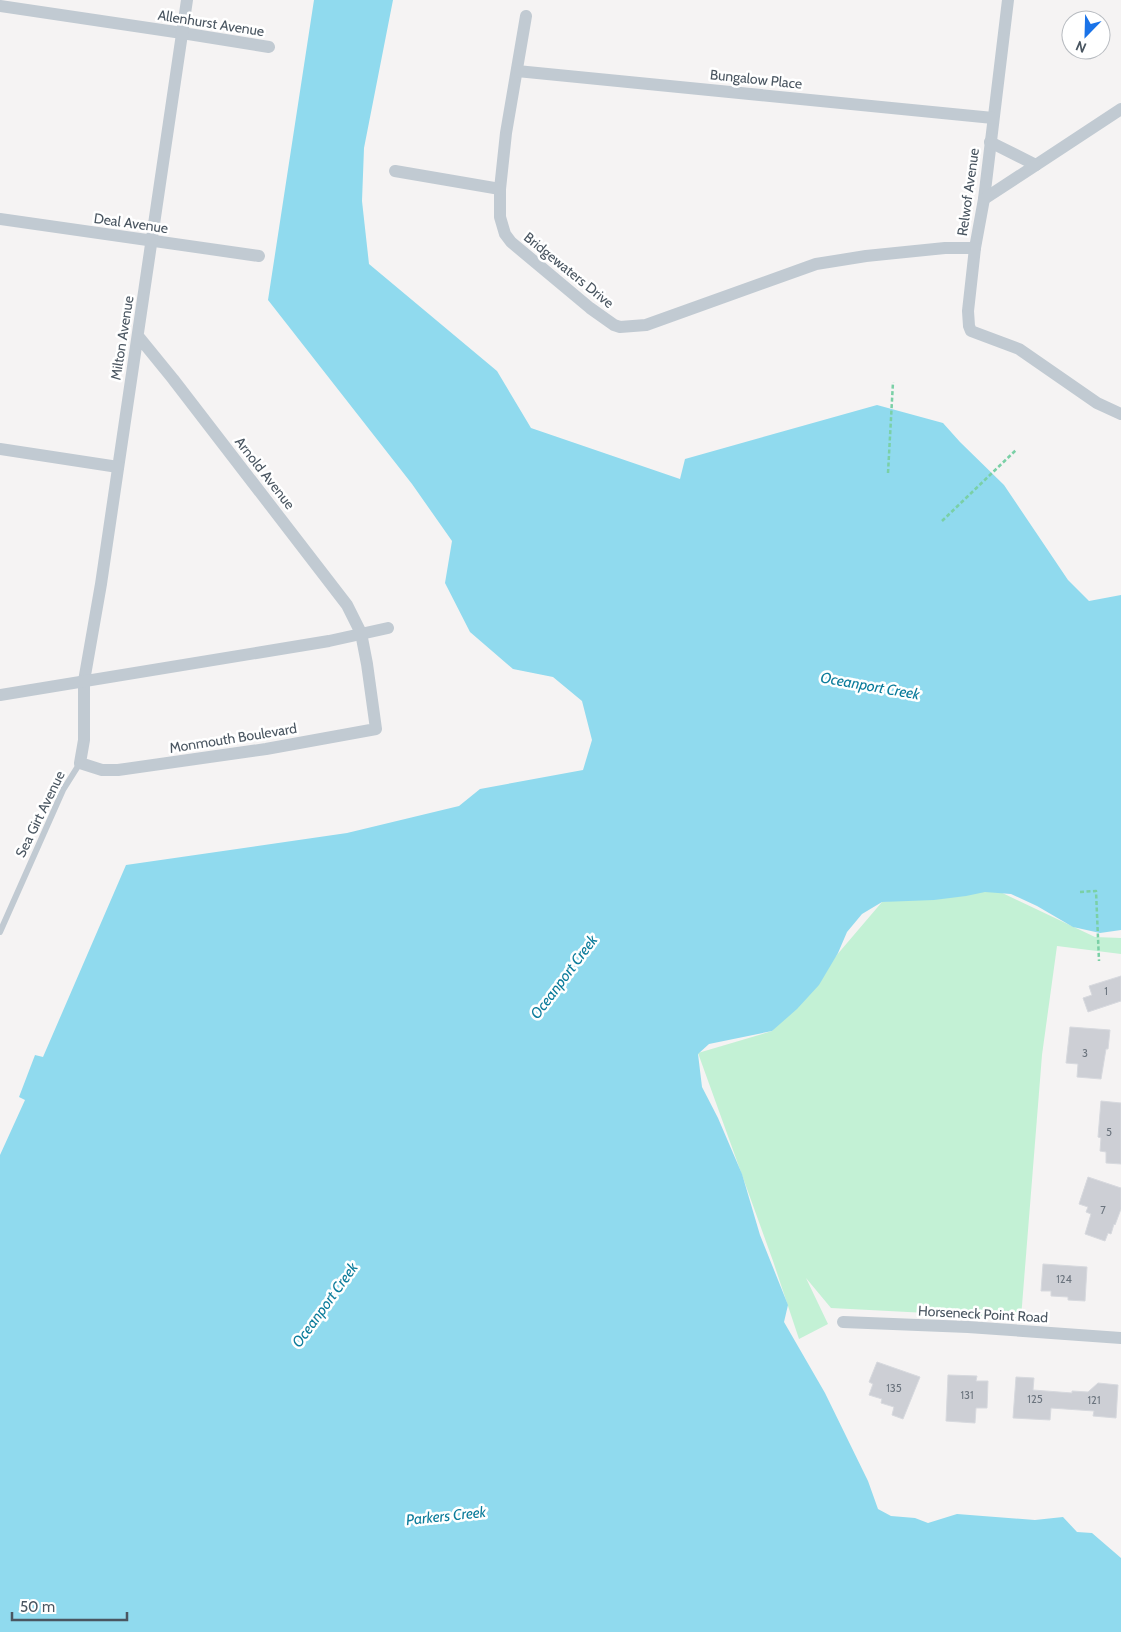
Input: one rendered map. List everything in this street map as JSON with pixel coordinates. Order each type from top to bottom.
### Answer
[{"type":"street","name":"Milton Avenue","points":[[84,681],[138,336],[187,0]]},
{"type":"street","name":"Relwof Avenue","points":[[1008,0],[984,199],[975,248],[968,311],[969,326],[971,330],[1025,353],[1097,403],[1121,414]]},
{"type":"street","name":"Allenhurst Avenue","points":[[0,6],[270,47]]},
{"type":"street","name":"Bridgewaters Drive","points":[[526,16],[506,133],[500,189],[500,216],[505,234],[511,242],[590,308],[614,324],[620,327],[646,325],[816,264],[945,248],[975,248]]},
{"type":"street","name":"Bungalow Place","points":[[517,70],[993,118]]},
{"type":"street","points":[[984,199],[1121,109]]},
{"type":"street","points":[[990,142],[1036,165]]},
{"type":"street","points":[[394,171],[500,189]]},
{"type":"street","name":"Deal Avenue","points":[[0,219],[258,256]]},
{"type":"street","name":"Arnold Avenue","points":[[138,336],[347,604],[360,633]]},
{"type":"street","points":[[0,449],[118,467]]},
{"type":"street","points":[[0,695],[328,641],[388,628]]},
{"type":"street","name":"Monmouth Boulevard","points":[[80,763],[102,770],[127,769],[266,749],[376,729],[371,683],[360,633]]},
{"type":"street","points":[[80,763],[84,740],[84,681]]},
{"type":"street","name":"Horseneck Point Road","points":[[842,1322],[968,1327],[1121,1338]]},
{"type":"lane","name":"Sea Girt Avenue","points":[[0,932],[63,790],[80,763]]},
{"type":"path","points":[[888,473],[893,382]]},
{"type":"path","points":[[942,521],[1016,450]]},
{"type":"path","points":[[1080,892],[1096,891],[1099,960]]},
{"type":"green space","points":[[994,889],[1095,937],[1121,938],[1121,954],[1057,946],[1042,1055],[1021,1318],[831,1308],[806,1278],[828,1324],[799,1339],[698,1053],[772,1031],[882,902]]},
{"type":"water","points":[[314,0],[393,0],[364,148],[362,201],[369,264],[497,371],[531,428],[680,479],[685,459],[877,405],[943,423],[1004,485],[1068,580],[1089,601],[1121,595],[1121,930],[1100,933],[1073,927],[1037,906],[1011,894],[985,892],[934,900],[882,902],[862,914],[847,932],[838,953],[819,985],[797,1009],[772,1031],[709,1044],[698,1054],[702,1087],[718,1118],[742,1174],[760,1235],[788,1305],[784,1322],[825,1393],[868,1481],[878,1509],[891,1516],[915,1518],[928,1523],[957,1514],[1035,1520],[1063,1517],[1077,1532],[1092,1533],[1121,1558],[1121,1632],[0,1632],[0,1155],[25,1100],[19,1097],[35,1055],[43,1057],[126,865],[347,833],[459,806],[480,789],[583,770],[592,740],[582,701],[553,677],[513,669],[470,632],[445,583],[452,541],[412,484],[268,300]]},
{"type":"building","points":[[1121,976],[1121,1001],[1088,1012],[1083,998],[1092,995],[1089,986]]},
{"type":"building","points":[[1070,1027],[1110,1030],[1101,1079],[1077,1077],[1078,1064],[1066,1063]]},
{"type":"building","points":[[1101,1101],[1121,1103],[1121,1164],[1106,1163],[1106,1152],[1100,1151],[1101,1138],[1098,1137]]},
{"type":"building","points":[[1088,1177],[1121,1188],[1121,1209],[1111,1234],[1108,1233],[1105,1241],[1085,1234],[1091,1214],[1086,1212],[1088,1207],[1079,1204]]},
{"type":"building","points":[[1043,1264],[1087,1267],[1085,1301],[1068,1300],[1068,1297],[1051,1296],[1051,1291],[1041,1291]]},
{"type":"building","points":[[877,1362],[920,1377],[903,1419],[892,1415],[894,1407],[881,1403],[882,1399],[869,1395],[873,1384],[869,1382]]},
{"type":"building","points":[[948,1375],[977,1376],[976,1381],[988,1381],[987,1408],[976,1408],[975,1423],[946,1421]]},
{"type":"building","points":[[1016,1377],[1034,1378],[1033,1390],[1072,1393],[1072,1391],[1088,1392],[1098,1383],[1118,1385],[1116,1418],[1093,1416],[1094,1411],[1051,1408],[1050,1420],[1013,1418]]},
{"type":"water label","name":"Oceanport Creek","points":[[870,686]]},
{"type":"water label","name":"Oceanport Creek","points":[[564,977]]},
{"type":"water label","name":"Oceanport Creek","points":[[325,1305]]},
{"type":"water label","name":"Parkers Creek","points":[[446,1516]]}]
